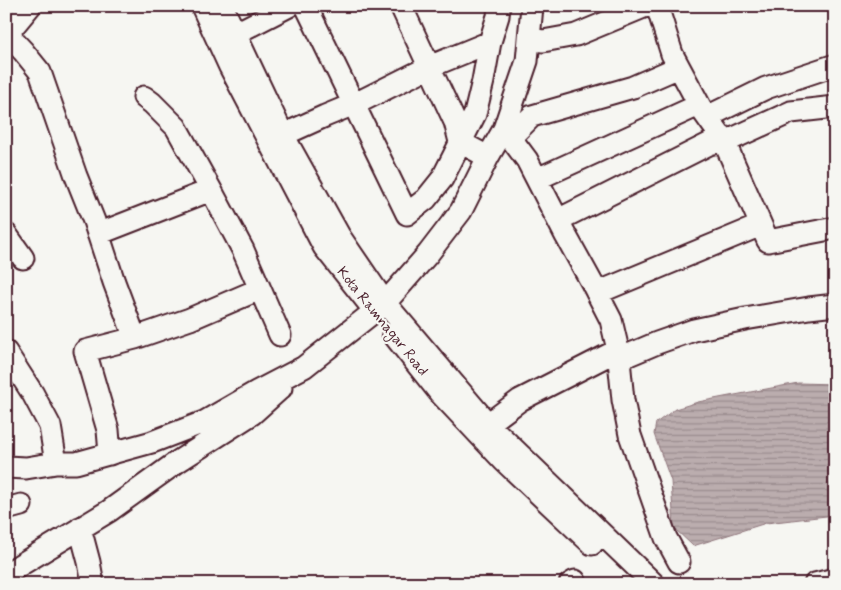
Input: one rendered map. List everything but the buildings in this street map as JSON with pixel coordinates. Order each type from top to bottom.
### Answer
[{"type":"street","points":[[30,6],[6,34],[24,51],[40,72],[135,338]]},
{"type":"street","name":"Kota Ramnagar Road","points":[[202,6],[230,67],[324,247],[380,307],[439,392],[504,460],[634,584]]},
{"type":"street","points":[[222,6],[283,135],[380,307],[488,424],[654,584]]},
{"type":"street","points":[[234,34],[289,6]]},
{"type":"street","points":[[306,6],[407,214],[426,199],[442,178],[475,114],[499,6]]},
{"type":"street","points":[[401,6],[455,122],[460,142],[488,157]]},
{"type":"street","points":[[532,6],[527,60],[512,105],[507,134],[527,160],[611,320],[619,355],[623,400],[630,435],[666,538],[679,562]]},
{"type":"street","points":[[529,39],[543,42],[576,35],[646,6]]},
{"type":"street","points":[[656,6],[672,54],[703,111],[724,141],[768,241],[835,228]]},
{"type":"street","points":[[283,135],[429,67],[490,42]]},
{"type":"street","points":[[537,179],[703,111],[835,64]]},
{"type":"street","points":[[18,575],[80,528],[109,511],[177,462],[252,414],[304,367],[380,307],[428,254],[461,211],[488,157],[507,134],[532,116],[633,87],[679,67]]},
{"type":"street","points":[[144,97],[176,127],[243,250],[280,335]]},
{"type":"street","points":[[512,105],[532,116]]},
{"type":"street","points":[[558,220],[709,144],[734,138],[790,112],[835,106]]},
{"type":"street","points":[[98,234],[211,190]]},
{"type":"street","points":[[597,293],[761,225]]},
{"type":"street","points":[[6,234],[23,258]]},
{"type":"street","points":[[110,454],[108,430],[85,351],[135,338],[190,319],[260,289]]},
{"type":"street","points":[[488,424],[520,400],[619,355],[694,330],[808,308],[835,305]]},
{"type":"street","points":[[6,352],[33,394],[50,426],[56,463]]},
{"type":"street","points":[[6,467],[26,468],[56,463],[76,463],[152,442],[204,422],[304,367]]},
{"type":"street","points":[[80,528],[94,584]]},
{"type":"street","points":[[815,584],[835,579]]},
{"type":"shaded area","points":[[798,383],[835,384],[835,515],[766,523],[693,546],[674,528],[671,481],[654,434],[656,423],[675,409],[698,402]]}]
